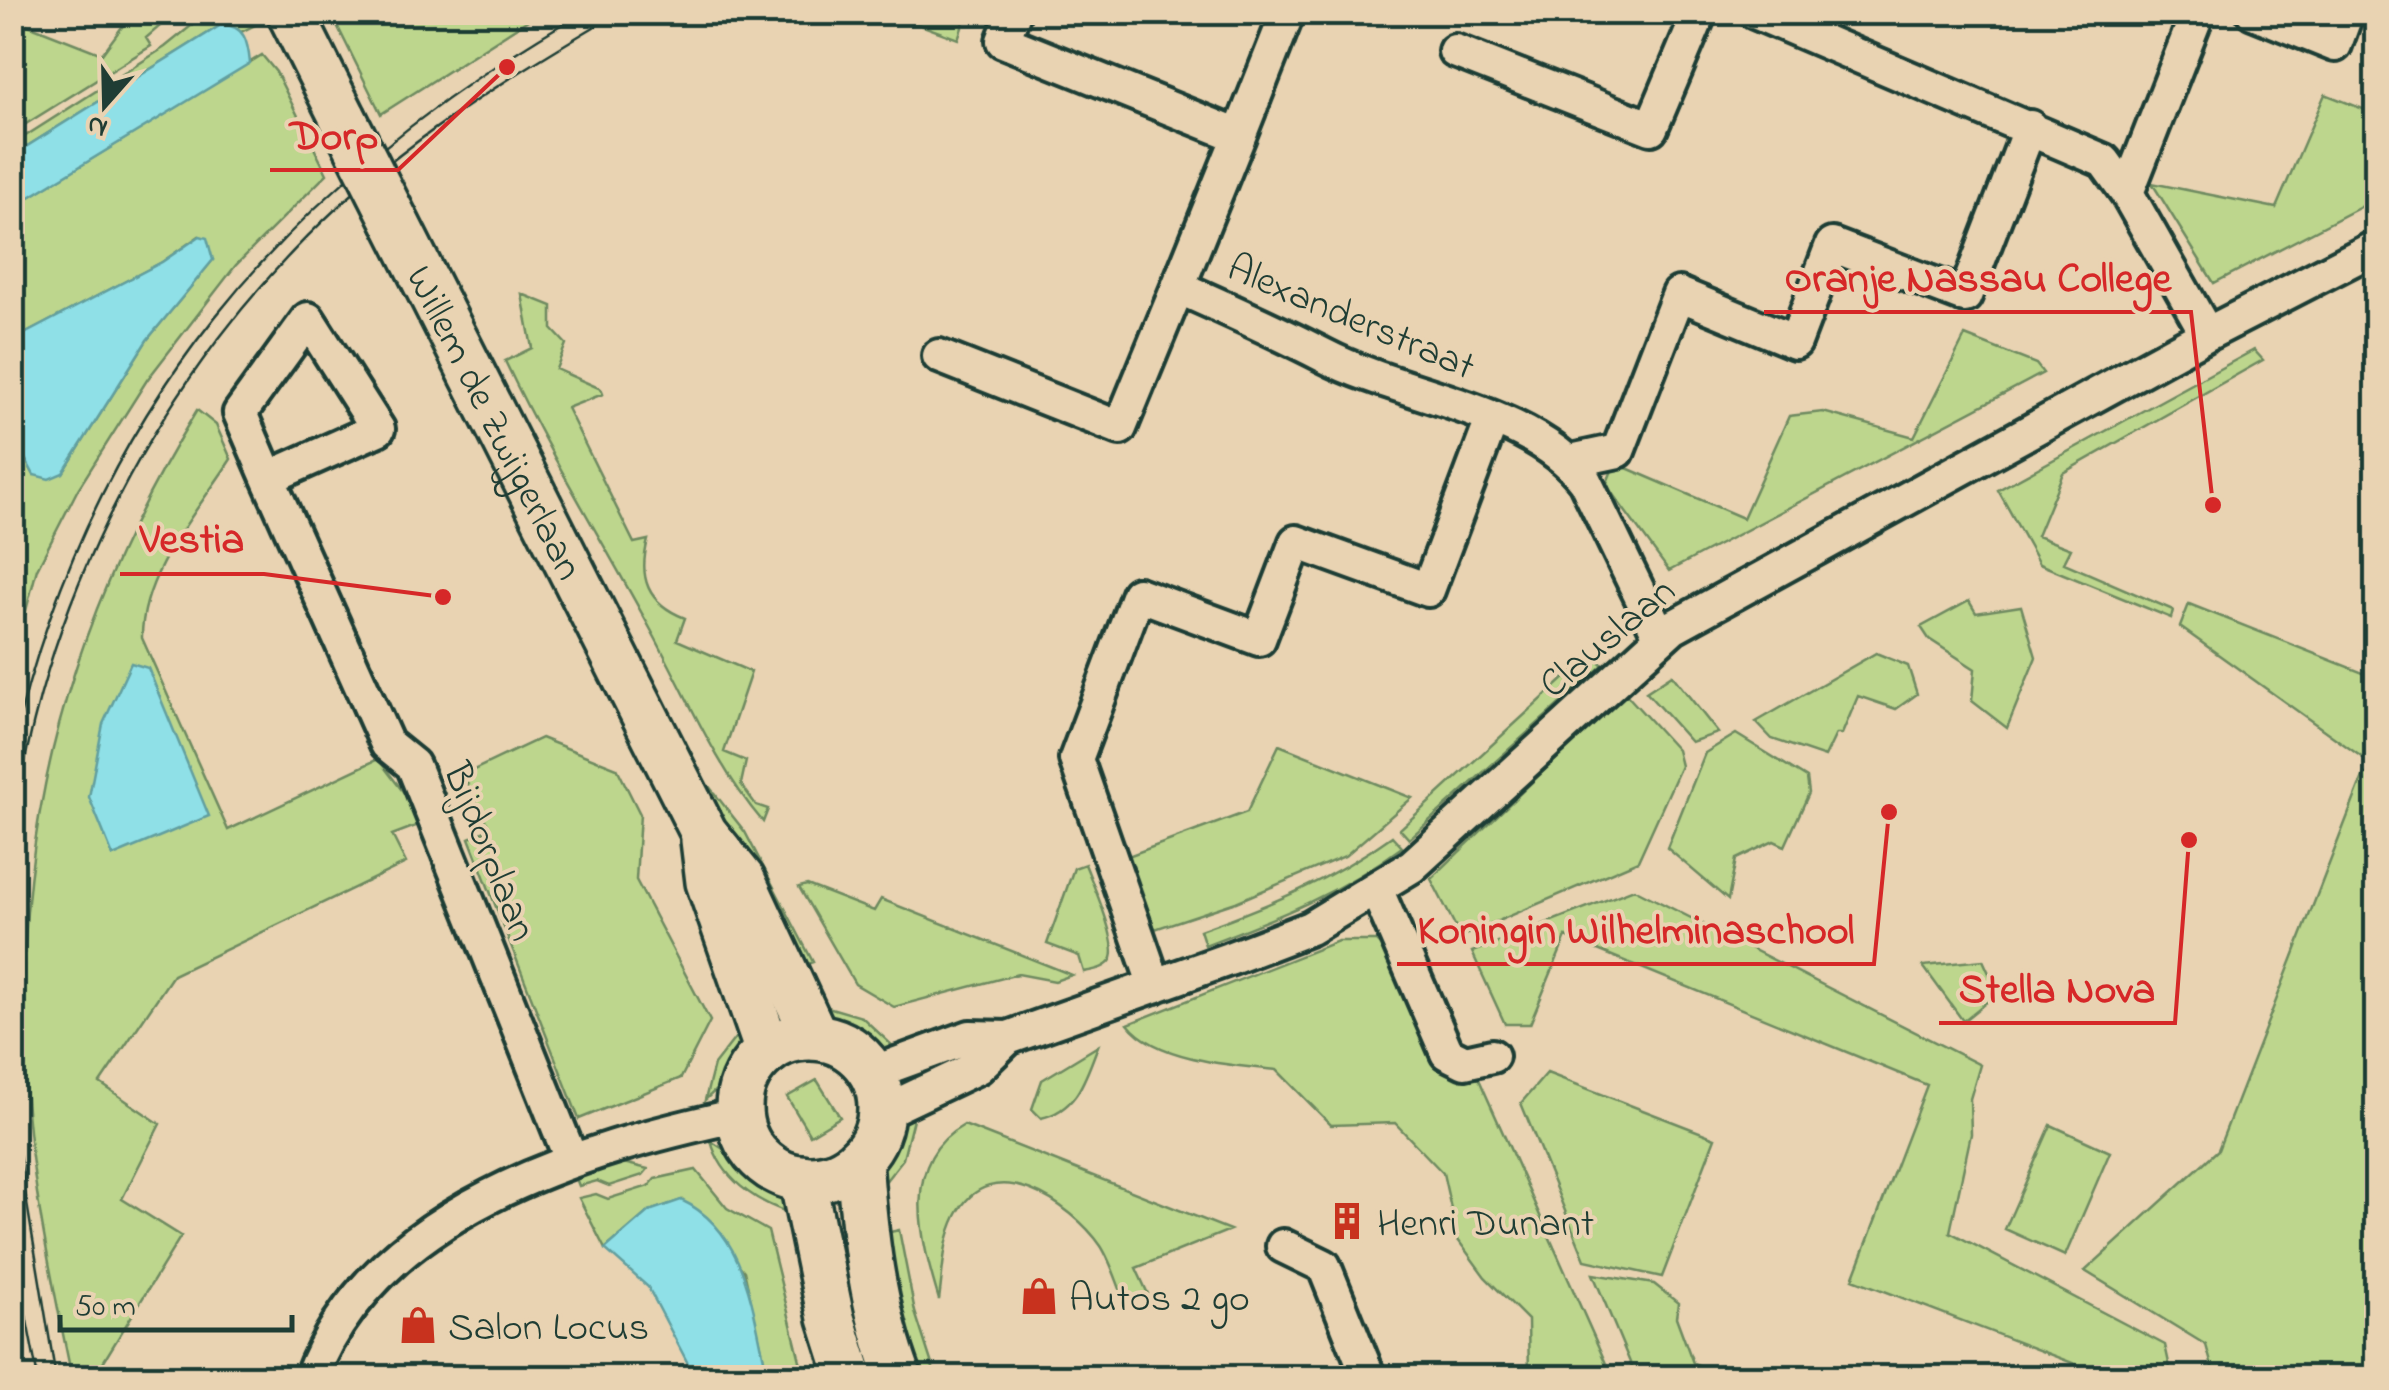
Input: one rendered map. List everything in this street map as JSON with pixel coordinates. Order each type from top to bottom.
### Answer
[{"type":"street","name":"Willem de Zwijgerlaan","points":[[290,12],[704,834],[742,880],[815,1038]]},
{"type":"street","points":[[1014,12],[1003,41],[1239,136]]},
{"type":"street","points":[[1455,52],[1651,128],[1700,12]]},
{"type":"street","points":[[1755,12],[2104,161],[2127,192],[2207,334]]},
{"type":"street","points":[[2127,192],[2198,12]]},
{"type":"street","points":[[2254,12],[2335,45],[2348,12]]},
{"type":"street","name":"Alexanderstraat","points":[[1281,15],[1239,136],[1178,287],[1325,356],[1538,437],[1570,461]]},
{"type":"street","points":[[1660,636],[1604,514],[1570,461],[1618,451],[1679,294],[1795,342],[1832,245],[1965,296],[2030,127]]},
{"type":"street","name":"Clauslaan","points":[[876,1093],[970,1037],[1008,1038],[1155,986],[1310,928],[1377,891],[1412,866],[1660,636],[2207,334],[2376,247]]},
{"type":"street","points":[[939,356],[1120,428],[1178,287]]},
{"type":"street","name":"Bijdorplaan","points":[[268,478],[378,429],[308,319],[240,413],[268,478],[388,744],[413,765],[571,1159]]},
{"type":"street","points":[[1155,986],[1076,759],[1138,594],[1259,640],[1296,542],[1428,590],[1492,420]]},
{"type":"street","name":"Willem de Zwijgerlaan","points":[[704,834],[709,882],[768,1051]]},
{"type":"street","points":[[1377,891],[1447,1053],[1465,1062],[1492,1056]]},
{"type":"street","points":[[815,1038],[854,1052],[876,1093],[874,1138],[859,1159],[833,1175],[802,1178],[786,1175],[760,1158],[743,1130],[741,1090],[751,1068],[768,1051],[782,1042],[815,1038]]},
{"type":"street","points":[[312,1378],[346,1307],[406,1252],[482,1200],[571,1159],[740,1114]]},
{"type":"street","points":[[859,1159],[865,1230],[883,1337],[899,1378]]},
{"type":"street","points":[[802,1178],[831,1318],[850,1378]]},
{"type":"street","points":[[1283,1246],[1324,1266],[1370,1378]]},
{"type":"green space","points":[[133,12],[175,13],[146,38],[151,46],[13,132],[13,51],[17,48],[13,19],[102,54]]},
{"type":"green space","points":[[207,13],[251,13],[257,24],[241,32],[231,25],[221,25],[13,155],[13,144],[165,47]]},
{"type":"green space","points":[[331,13],[539,13],[381,114]]},
{"type":"green space","points":[[888,13],[967,13],[958,39]]},
{"type":"green space","points":[[262,55],[276,72],[327,174],[236,265],[147,380],[78,489],[37,569],[13,660],[13,436],[34,475],[63,473],[147,340],[213,260],[199,236],[162,262],[13,340],[13,207]]},
{"type":"green space","points":[[2325,94],[2376,114],[2376,199],[2214,283],[2152,183],[2276,208]]},
{"type":"green space","points":[[522,294],[552,306],[552,329],[566,344],[556,369],[601,389],[603,394],[567,408],[634,543],[648,540],[644,566],[648,588],[662,605],[685,618],[677,640],[751,672],[724,752],[746,761],[741,784],[756,805],[768,809],[763,822],[716,754],[505,361],[532,348]]},
{"type":"green space","points":[[1965,336],[2036,364],[2043,373],[1669,571],[1606,485],[1615,463],[1743,518],[1789,416],[1823,412],[1914,437]]},
{"type":"green space","points":[[2254,350],[2263,360],[2063,473],[2037,536],[2071,549],[2064,563],[2173,610],[2171,618],[2039,564],[1998,490]]},
{"type":"green space","points":[[197,410],[216,425],[231,459],[161,567],[144,614],[142,638],[228,830],[378,759],[408,798],[421,824],[392,835],[406,863],[173,975],[100,1083],[160,1124],[122,1199],[181,1236],[94,1377],[72,1378],[42,1222],[26,1103],[23,975],[29,889],[41,805],[59,723],[84,643],[115,564]]},
{"type":"green space","points":[[1969,601],[1976,613],[2021,606],[2036,657],[2007,728],[1972,701],[1975,669],[1929,639],[1921,627]]},
{"type":"green space","points":[[2189,604],[2376,678],[2376,758],[2363,758],[2180,627]]},
{"type":"green space","points":[[1876,653],[1908,666],[1917,694],[1896,709],[1858,696],[1842,734],[1836,734],[1825,757],[1772,739],[1756,722]]},
{"type":"green space","points":[[1591,654],[1603,665],[1409,839],[1400,829]]},
{"type":"green space","points":[[1672,675],[1718,733],[1691,742],[1646,692]]},
{"type":"green space","points":[[1625,693],[1677,750],[1681,766],[1638,861],[1461,937],[1431,879]]},
{"type":"green space","points":[[1736,734],[1807,778],[1809,793],[1785,846],[1774,841],[1736,859],[1728,900],[1667,848],[1705,753]]},
{"type":"green space","points":[[541,738],[617,768],[640,814],[636,880],[710,1021],[681,1078],[579,1119],[469,838],[490,829],[463,775]]},
{"type":"green space","points":[[1279,745],[1412,798],[1345,856],[1236,902],[1155,929],[1128,856],[1247,812]]},
{"type":"green space","points":[[2364,774],[2376,774],[2376,1377],[2215,1377],[2206,1345],[2085,1271],[2218,1150]]},
{"type":"green space","points":[[708,785],[745,832],[813,962],[795,968],[792,965]]},
{"type":"green space","points":[[1392,836],[1402,847],[1355,878],[1282,914],[1205,945],[1200,930],[1299,890]]},
{"type":"green space","points":[[1085,864],[1113,950],[1107,964],[1084,972],[1079,956],[1047,944],[1074,868]]},
{"type":"green space","points":[[807,885],[874,911],[881,899],[1072,975],[1055,981],[1018,974],[894,1007],[855,984],[799,887]]},
{"type":"green space","points":[[1634,889],[1980,1065],[1970,1099],[1971,1134],[1950,1232],[2165,1345],[2172,1377],[2109,1377],[1853,1279],[1927,1085],[1566,937],[1530,1024],[1505,1024],[1472,952]]},
{"type":"green space","points":[[1338,941],[1376,941],[1394,958],[1433,1058],[1451,1075],[1478,1077],[1612,1377],[1529,1377],[1528,1320],[1485,1277],[1458,1240],[1443,1173],[1395,1123],[1331,1125],[1277,1070],[1176,1053],[1140,1036],[1128,1024]]},
{"type":"green space","points":[[1983,960],[1998,993],[1963,1021],[1923,966]]},
{"type":"green space","points":[[814,1003],[862,1017],[896,1049],[861,1043],[830,1021]]},
{"type":"green space","points":[[746,1024],[747,1047],[728,1087],[719,1087],[705,1100],[714,1065]]},
{"type":"green space","points":[[1098,1046],[1072,1100],[1054,1114],[1041,1118],[1032,1109],[1042,1080]]},
{"type":"green space","points":[[1547,1073],[1715,1138],[1662,1277],[1585,1260],[1521,1103]]},
{"type":"green space","points":[[817,1080],[840,1117],[810,1135],[787,1097]]},
{"type":"green space","points":[[915,1111],[903,1159],[881,1187],[873,1170],[892,1133]]},
{"type":"green space","points":[[964,1125],[1230,1230],[1136,1268],[1148,1294],[1126,1304],[1101,1246],[1071,1214],[1030,1190],[989,1186],[971,1196],[956,1216],[946,1247],[939,1300],[922,1228],[923,1180],[930,1159],[944,1140]]},
{"type":"green space","points":[[2051,1125],[2110,1152],[2065,1256],[2005,1229]]},
{"type":"green space","points":[[711,1141],[725,1150],[734,1147],[751,1170],[788,1200],[790,1213],[764,1202],[731,1177]]},
{"type":"green space","points":[[611,1160],[648,1169],[643,1175],[609,1186],[597,1181],[579,1186],[574,1173]]},
{"type":"green space","points":[[696,1170],[727,1208],[768,1231],[804,1377],[768,1377],[744,1271],[682,1200],[649,1211],[605,1249],[579,1198],[596,1194],[608,1199],[649,1186],[655,1179]]},
{"type":"green space","points":[[899,1230],[915,1312],[936,1377],[907,1377],[877,1235]]},
{"type":"green space","points":[[1593,1274],[1654,1284],[1678,1303],[1676,1317],[1693,1363],[1727,1377],[1636,1377]]},
{"type":"water","points":[[221,25],[240,31],[250,63],[13,207],[13,155]]},
{"type":"water","points":[[200,236],[207,238],[213,260],[147,340],[63,473],[49,479],[34,475],[13,436],[13,340],[162,262]]},
{"type":"water","points":[[131,663],[148,668],[209,816],[113,856],[89,797],[103,724]]},
{"type":"water","points":[[681,1200],[721,1232],[734,1253],[752,1302],[768,1377],[695,1377],[648,1287],[605,1249],[649,1211]]},
{"type":"tram line","points":[[12,749],[47,627],[92,514],[148,411],[215,317],[292,231],[379,151],[476,79],[583,12]]},
{"type":"tram line","points":[[12,848],[25,758],[48,670],[79,583],[118,498],[164,417],[217,341],[275,270],[371,178],[474,102],[619,12]]},
{"type":"tram line","points":[[12,1113],[56,1378]]},
{"type":"tram line","points":[[12,1243],[38,1378]]},
{"type":"place","name":"Dorp","points":[[507,67]]},
{"type":"place","name":"Oranje Nassau College","points":[[2213,505]]},
{"type":"place","name":"Vestia","points":[[443,597]]},
{"type":"place","name":"Koningin Wilhelminaschool","points":[[1889,812]]},
{"type":"place","name":"Stella Nova","points":[[2189,840]]},
{"type":"place","name":"Henri Dunant","points":[[1347,1221]]},
{"type":"place","name":"Autos 2 go","points":[[1039,1296]]},
{"type":"place","name":"Salon Locus","points":[[418,1325]]}]
